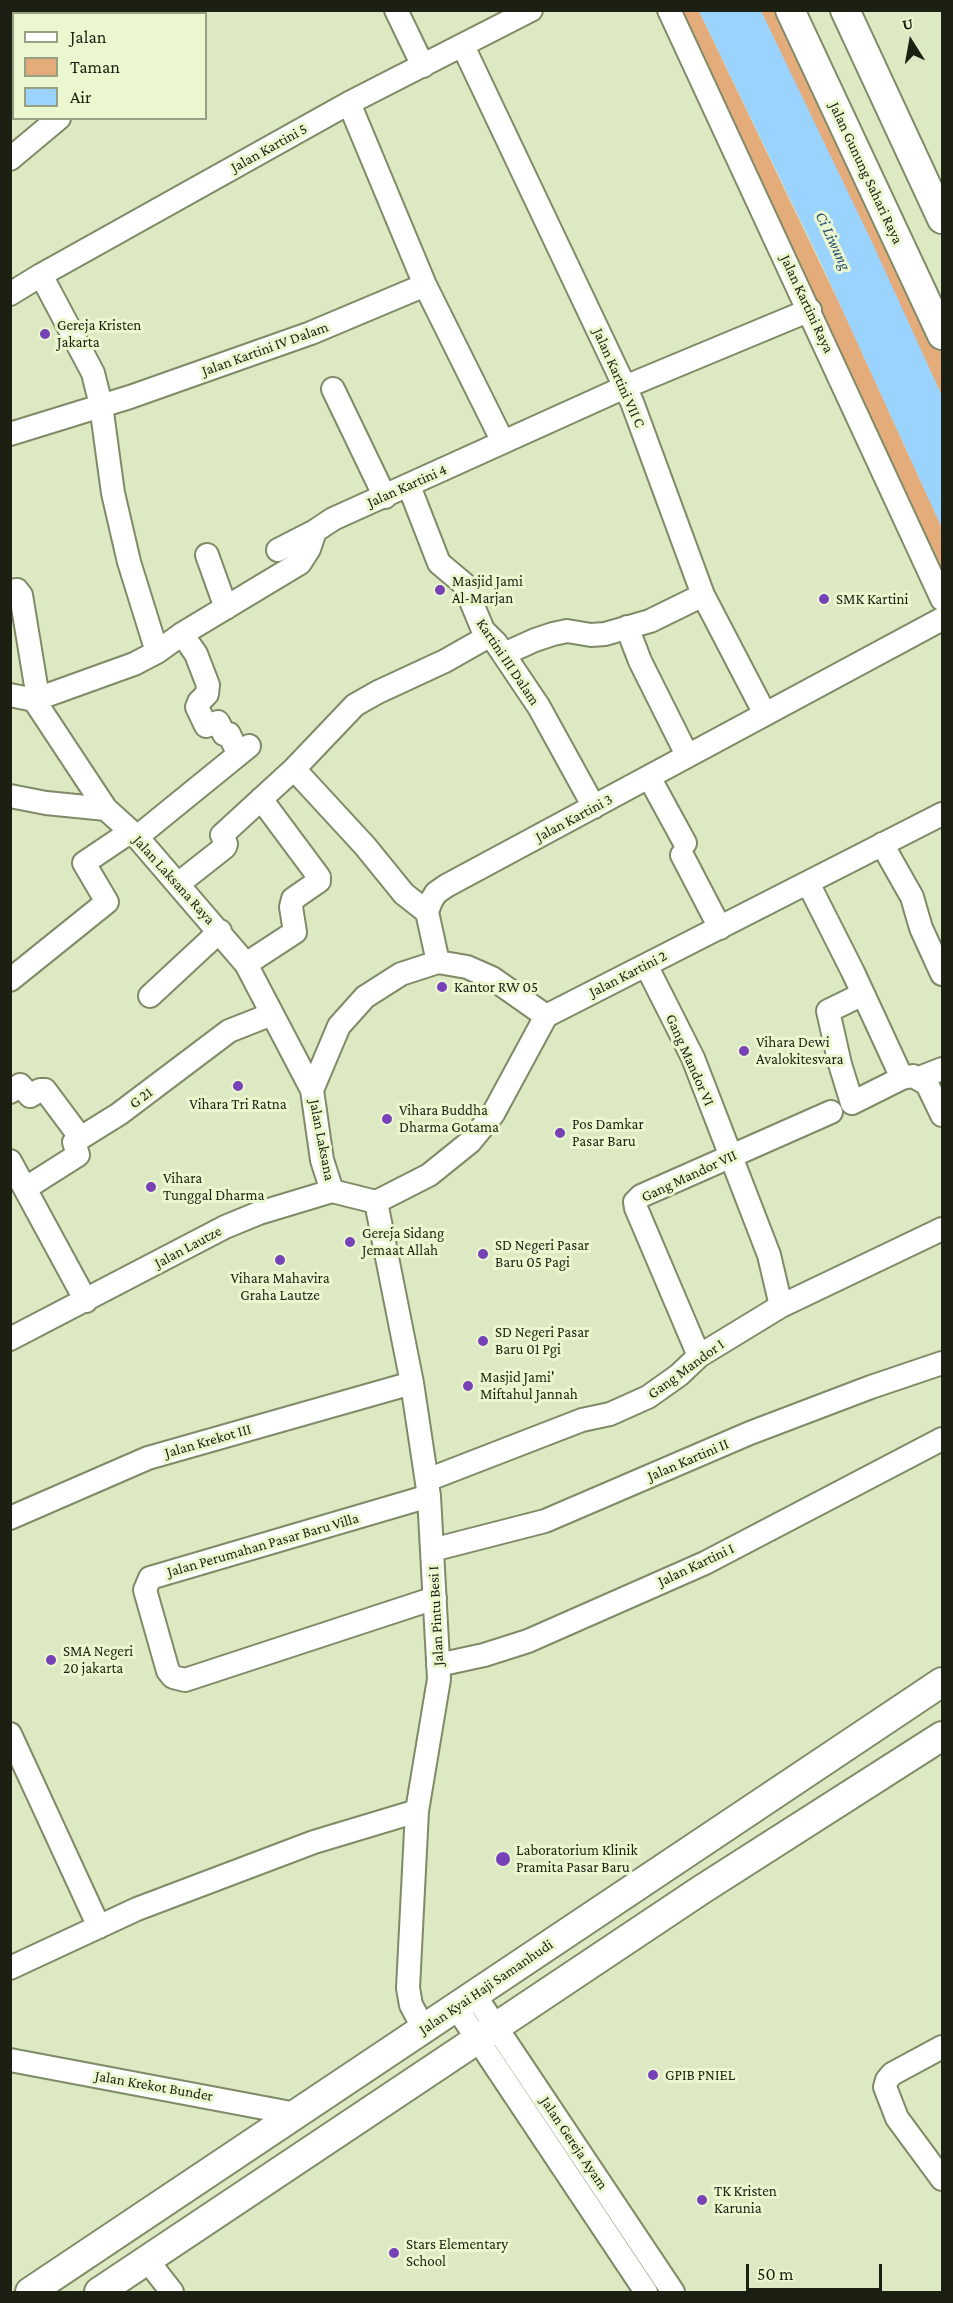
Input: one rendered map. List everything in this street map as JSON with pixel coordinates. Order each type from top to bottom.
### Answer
[{"type":"main road","name":"Jalan Gunung Sahari Raya","points":[[790,10],[942,335]]},
{"type":"main road","points":[[845,10],[942,219]]},
{"type":"main road","name":"Jalan Kyai Haji Samanhudi","points":[[30,2292],[942,1682]]},
{"type":"main road","points":[[99,2292],[742,1864],[942,1736]]},
{"type":"main road","points":[[717,1831],[715,1841],[717,1851],[723,1859],[742,1864]]},
{"type":"street","points":[[396,10],[423,66]]},
{"type":"street","name":"Jalan Kartini Raya","points":[[669,10],[942,599]]},
{"type":"street","name":"Jalan Kartini 5","points":[[10,294],[40,275],[349,104],[526,12]]},
{"type":"street","name":"Jalan Kartini VII C","points":[[463,46],[625,387],[703,595],[765,714]]},
{"type":"street","points":[[349,104],[425,285],[503,442]]},
{"type":"street","points":[[10,159],[57,120]]},
{"type":"street","points":[[40,275],[93,373],[101,405],[113,493],[129,562],[157,652]]},
{"type":"street","name":"Jalan Kartini IV Dalam","points":[[10,434],[311,333],[425,285]]},
{"type":"street","name":"Jalan Kartini 4","points":[[278,550],[333,519],[503,442],[625,387],[810,310]]},
{"type":"street","points":[[333,389],[385,497]]},
{"type":"street","name":"Kartini III Dalam","points":[[409,486],[439,563],[464,584],[483,630],[504,654],[540,707],[594,807]]},
{"type":"street","points":[[10,695],[36,699],[134,664],[157,652],[182,634],[300,563],[309,549],[315,531]]},
{"type":"street","points":[[207,555],[225,608]]},
{"type":"street","points":[[10,591],[17,590],[21,595],[36,699]]},
{"type":"street","points":[[504,654],[553,634],[567,631],[591,635],[627,627],[667,614],[703,595]]},
{"type":"street","name":"Jalan Kartini 3","points":[[427,912],[436,893],[446,886],[942,619]]},
{"type":"street","points":[[627,627],[640,661],[687,756]]},
{"type":"street","points":[[10,980],[107,902],[84,863],[134,835],[244,749],[228,734],[224,734],[218,722],[206,726],[196,707],[207,694],[208,685],[196,654],[182,634]]},
{"type":"street","points":[[178,884],[225,847],[222,835],[294,769],[355,705],[445,661],[489,636]]},
{"type":"street","name":"Jalan Laksana Raya","points":[[36,699],[106,809],[134,835],[220,931],[246,964],[312,1090]]},
{"type":"street","points":[[294,769],[365,846],[400,890],[427,912],[438,962]]},
{"type":"street","points":[[649,777],[720,928]]},
{"type":"street","points":[[10,796],[46,803],[106,809]]},
{"type":"street","points":[[246,964],[295,932],[291,907],[293,899],[319,881],[319,877],[261,799]]},
{"type":"street","name":"Jalan Kartini 2","points":[[546,1016],[942,814]]},
{"type":"street","points":[[882,844],[912,897],[921,928],[942,974]]},
{"type":"street","points":[[807,883],[863,994],[910,1078],[927,1084],[942,1115]]},
{"type":"street","points":[[150,996],[220,931]]},
{"type":"street","points":[[312,1090],[339,1026],[364,997],[401,974],[438,962],[467,967],[492,978],[546,1016],[493,1114],[470,1142],[429,1175],[376,1202],[332,1191]]},
{"type":"street","name":"Gang Mandor VI","points":[[646,965],[693,1058],[769,1255],[781,1306]]},
{"type":"street","points":[[863,994],[828,1011],[852,1103],[910,1078],[942,1069]]},
{"type":"street","name":"G 21","points":[[80,1137],[119,1114],[228,1031],[272,1014]]},
{"type":"street","points":[[10,1092],[20,1085],[30,1096],[40,1090],[45,1090],[80,1137],[73,1144],[78,1155],[26,1188]]},
{"type":"street","name":"Jalan Laksana","points":[[312,1090],[322,1160],[332,1191]]},
{"type":"street","name":"Gang Mandor VII","points":[[699,1356],[635,1202],[641,1196],[831,1112]]},
{"type":"street","points":[[10,1161],[86,1301]]},
{"type":"street","name":"Jalan Lautze","points":[[10,1339],[225,1227],[259,1213],[332,1191]]},
{"type":"street","name":"Jalan Pintu Besi I","points":[[376,1202],[412,1383],[428,1488],[435,1598],[439,1678],[417,1811],[408,1988],[411,2005],[424,2029]]},
{"type":"street","name":"Gang Mandor I","points":[[428,1488],[453,1471],[582,1420],[610,1414],[648,1397],[679,1375],[699,1356],[781,1306],[942,1229]]},
{"type":"street","name":"Jalan Kartini II","points":[[432,1550],[545,1521],[750,1433],[942,1363]]},
{"type":"street","name":"Jalan Krekot III","points":[[10,1518],[148,1458],[412,1383]]},
{"type":"street","name":"Jalan Kartini I","points":[[438,1665],[484,1655],[528,1641],[705,1563],[942,1439]]},
{"type":"street","name":"Jalan Perumahan Pasar Baru Villa","points":[[428,1488],[150,1578],[145,1590],[168,1671],[173,1677],[185,1680],[435,1598]]},
{"type":"street","points":[[10,1734],[99,1927]]},
{"type":"street","points":[[10,1968],[137,1909],[314,1842],[417,1811]]},
{"type":"street","name":"Jalan Gereja Ayam","points":[[465,2000],[673,2292]]},
{"type":"street","name":"Jalan Gereja Ayam","points":[[487,2033],[646,2292]]},
{"type":"street","points":[[942,2047],[892,2074],[885,2087],[897,2118],[942,2179]]},
{"type":"street","name":"Jalan Krekot Bunder","points":[[10,2060],[296,2114]]},
{"type":"street","points":[[147,2260],[172,2292]]},
{"type":"green space","points":[[669,11],[699,11],[843,311],[942,528],[942,598]]},
{"type":"green space","points":[[761,11],[790,11],[942,335],[942,396]]},
{"type":"water","name":"Ci Liwung","points":[[699,11],[761,11],[871,240],[942,396],[942,528],[821,263]]},
{"type":"place","name":"Gereja Kristen Jakarta","points":[[45,334]]},
{"type":"place","name":"Masjid Jami Al-Marjan","points":[[440,590]]},
{"type":"place","name":"SMK Kartini","points":[[824,599]]},
{"type":"place","name":"Kantor RW 05","points":[[442,987]]},
{"type":"place","name":"Vihara Dewi Avalokitesvara","points":[[744,1051]]},
{"type":"place","name":"Vihara Tri Ratna","points":[[238,1086]]},
{"type":"place","name":"Vihara Buddha Dharma Gotama","points":[[387,1119]]},
{"type":"place","name":"Pos Damkar Pasar Baru","points":[[560,1133]]},
{"type":"place","name":"Vihara Tunggal Dharma","points":[[151,1187]]},
{"type":"place","name":"Gereja Sidang Jemaat Allah","points":[[350,1242]]},
{"type":"place","name":"SD Negeri Pasar Baru 05 Pagi","points":[[483,1254]]},
{"type":"place","name":"Vihara Mahavira Graha Lautze","points":[[280,1260]]},
{"type":"place","name":"SD Negeri Pasar Baru 01 Pgi","points":[[483,1341]]},
{"type":"place","name":"Masjid Jami' Miftahul Jannah","points":[[468,1386]]},
{"type":"place","name":"SMA Negeri 20 jakarta","points":[[51,1660]]},
{"type":"place","name":"Laboratorium Klinik Pramita Pasar Baru","points":[[503,1859]]},
{"type":"place","name":"GPIB PNIEL","points":[[653,2075]]},
{"type":"place","name":"TK Kristen Karunia","points":[[702,2200]]},
{"type":"place","name":"Stars Elementary School","points":[[394,2253]]}]
